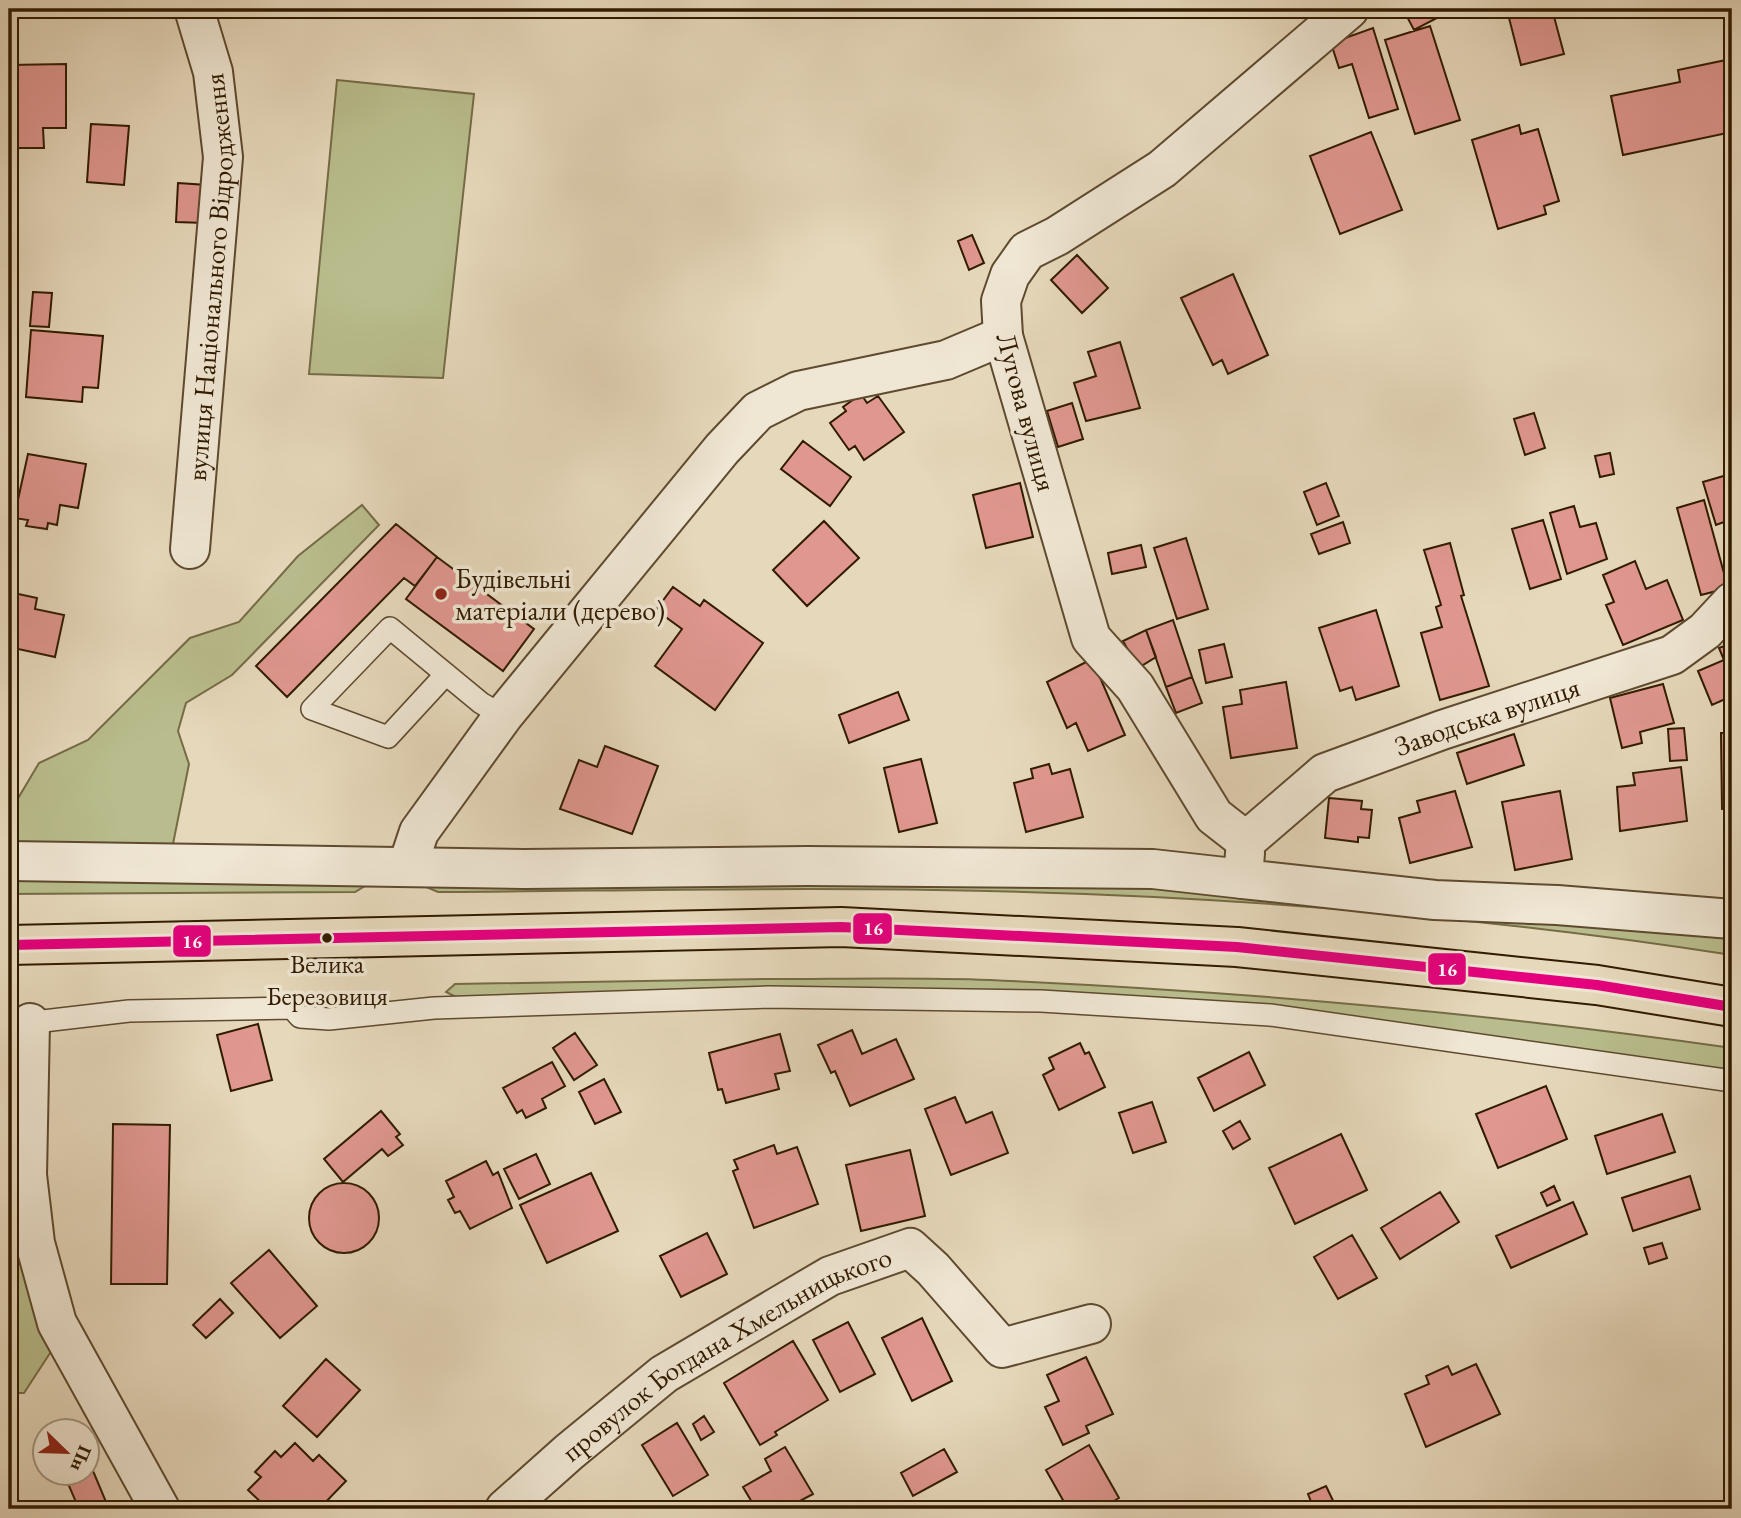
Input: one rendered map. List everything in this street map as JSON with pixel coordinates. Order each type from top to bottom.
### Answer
[{"type":"highway","points":[[9,945],[841,927],[1237,947],[1597,985],[1732,1007]]},
{"type":"street","name":"вулиця Національного Відродження","points":[[190,550],[223,157],[213,72],[194,9]]},
{"type":"street","name":"Лугова вулиця","points":[[1246,841],[1214,816],[1135,687],[1091,638],[1003,336],[1001,301],[1010,275],[1027,251],[1058,236],[1162,169],[1349,9]]},
{"type":"street","points":[[408,865],[419,832],[503,716],[722,449],[758,411],[798,391],[946,360],[1003,336]]},
{"type":"street","name":"Заводська вулиця","points":[[1246,841],[1325,773],[1442,730],[1672,655],[1705,631],[1732,602]]},
{"type":"street","points":[[1243,879],[1246,841]]},
{"type":"street","points":[[9,861],[408,865],[524,869],[856,866],[1153,869],[1436,900],[1557,905],[1732,919]]},
{"type":"street","points":[[19,1024],[27,1175],[36,1243],[53,1310],[57,1323],[160,1509]]},
{"type":"street","name":"провулок Богдана Хмельницького","points":[[505,1509],[664,1374],[830,1276],[910,1248],[933,1269],[1002,1348],[1091,1324]]},
{"type":"lane","points":[[446,674],[388,737],[312,709],[390,628],[503,716]]},
{"type":"lane","points":[[19,1024],[129,1011],[292,1008],[300,1017],[328,1019],[434,1008],[768,997],[1041,1001],[1270,1016],[1732,1081]]},
{"type":"green space","points":[[337,80],[474,94],[443,378],[309,374]]},
{"type":"green space","points":[[362,505],[379,525],[232,675],[186,703],[178,731],[189,764],[173,844],[154,857],[9,866],[9,798],[17,800],[39,763],[88,740],[190,638],[239,622],[298,556]]},
{"type":"green space","points":[[9,880],[370,883],[355,892],[9,894]]},
{"type":"green space","points":[[417,883],[1115,883],[1732,936],[1732,955],[1434,917],[1134,896],[872,889],[438,892]]},
{"type":"green space","points":[[768,979],[990,980],[1176,990],[1455,1014],[1732,1048],[1732,1073],[1190,1002],[456,997],[446,992],[455,984]]},
{"type":"green space","points":[[9,1236],[54,1347],[24,1393],[12,1393],[9,1397]]},
{"type":"building","points":[[1403,9],[1454,9],[1414,30]]},
{"type":"building","points":[[1552,9],[1564,54],[1521,65],[1507,10]]},
{"type":"building","points":[[1430,26],[1460,120],[1415,134],[1385,40]]},
{"type":"building","points":[[1373,28],[1398,109],[1369,118],[1352,64],[1339,68],[1331,43]]},
{"type":"building","points":[[1726,60],[1728,71],[1732,70],[1732,132],[1623,155],[1611,96],[1680,82],[1678,70]]},
{"type":"building","points":[[66,64],[66,128],[43,128],[44,148],[9,148],[9,65]]},
{"type":"building","points":[[91,124],[129,126],[124,185],[87,182]]},
{"type":"building","points":[[1519,125],[1521,134],[1538,129],[1559,201],[1544,206],[1546,214],[1498,229],[1472,140]]},
{"type":"building","points":[[1371,132],[1402,210],[1340,234],[1310,156]]},
{"type":"building","points":[[178,183],[207,185],[205,223],[176,222]]},
{"type":"building","points":[[972,235],[984,263],[969,270],[958,241]]},
{"type":"building","points":[[1077,255],[1108,288],[1082,313],[1051,280]]},
{"type":"building","points":[[1233,274],[1268,355],[1228,374],[1222,360],[1213,365],[1181,298]]},
{"type":"building","points":[[33,292],[52,293],[49,327],[30,326]]},
{"type":"building","points":[[31,330],[103,336],[98,388],[83,387],[82,402],[26,397]]},
{"type":"building","points":[[1120,342],[1140,408],[1086,421],[1074,383],[1096,376],[1088,352]]},
{"type":"building","points":[[861,394],[867,403],[878,396],[904,432],[864,460],[855,446],[849,450],[830,423],[846,411],[843,407]]},
{"type":"building","points":[[1072,403],[1083,439],[1058,447],[1047,411]]},
{"type":"building","points":[[1534,413],[1545,448],[1525,455],[1514,419]]},
{"type":"building","points":[[803,441],[851,477],[830,506],[781,469]]},
{"type":"building","points":[[1610,453],[1614,474],[1600,477],[1595,456]]},
{"type":"building","points":[[28,454],[86,464],[78,508],[60,505],[57,525],[48,523],[47,529],[26,526],[28,520],[14,518]]},
{"type":"building","points":[[1727,475],[1732,489],[1732,519],[1716,525],[1703,482]]},
{"type":"building","points":[[1020,483],[1033,537],[986,548],[973,495]]},
{"type":"building","points":[[1326,483],[1339,516],[1317,525],[1304,492]]},
{"type":"building","points":[[1704,500],[1728,588],[1701,595],[1677,508]]},
{"type":"building","points":[[1574,506],[1580,527],[1596,523],[1607,559],[1567,574],[1550,513]]},
{"type":"building","points":[[1543,520],[1561,579],[1530,589],[1512,529]]},
{"type":"building","points":[[824,521],[859,558],[807,606],[773,570]]},
{"type":"building","points":[[1343,522],[1350,543],[1319,554],[1311,534]]},
{"type":"building","points":[[396,524],[437,557],[415,586],[404,578],[287,697],[256,666]]},
{"type":"building","points":[[1186,538],[1208,609],[1177,619],[1154,548]]},
{"type":"building","points":[[1450,543],[1464,595],[1461,596],[1489,686],[1440,700],[1421,633],[1442,627],[1436,607],[1441,605],[1424,550]]},
{"type":"building","points":[[1141,545],[1146,567],[1112,574],[1108,553]]},
{"type":"building","points":[[437,557],[534,629],[503,671],[406,599]]},
{"type":"building","points":[[1635,561],[1646,589],[1667,580],[1683,620],[1623,645],[1606,605],[1614,602],[1603,575]]},
{"type":"building","points":[[673,587],[700,606],[704,600],[763,643],[715,710],[655,666],[682,629],[656,610]]},
{"type":"building","points":[[9,592],[37,598],[35,609],[64,615],[55,657],[9,647]]},
{"type":"building","points":[[1376,610],[1399,686],[1356,700],[1352,687],[1340,691],[1319,628]]},
{"type":"building","points":[[1173,620],[1192,677],[1166,687],[1146,630]]},
{"type":"building","points":[[1146,630],[1156,657],[1138,668],[1123,641]]},
{"type":"building","points":[[1732,643],[1732,696],[1712,705],[1698,671],[1724,660],[1719,648]]},
{"type":"building","points":[[1224,644],[1232,677],[1206,683],[1199,650]]},
{"type":"building","points":[[1092,659],[1125,735],[1088,751],[1076,723],[1067,728],[1047,682]]},
{"type":"building","points":[[1192,677],[1202,703],[1176,713],[1166,687]]},
{"type":"building","points":[[1286,682],[1297,748],[1231,758],[1223,707],[1242,704],[1240,690]]},
{"type":"building","points":[[1663,684],[1674,723],[1640,732],[1642,743],[1622,748],[1610,698]]},
{"type":"building","points":[[898,692],[909,720],[849,743],[839,715]]},
{"type":"building","points":[[1684,728],[1687,760],[1670,761],[1668,729]]},
{"type":"building","points":[[1721,733],[1732,733],[1732,808],[1722,809]]},
{"type":"building","points":[[1514,734],[1524,765],[1467,784],[1457,753]]},
{"type":"building","points":[[605,746],[658,766],[632,834],[560,809],[579,760],[597,767]]},
{"type":"building","points":[[921,759],[937,823],[899,832],[884,768]]},
{"type":"building","points":[[1049,764],[1052,774],[1070,769],[1083,817],[1026,832],[1014,783],[1033,778],[1031,769]]},
{"type":"building","points":[[1681,767],[1687,821],[1620,831],[1617,787],[1635,785],[1633,773]]},
{"type":"building","points":[[1455,791],[1472,847],[1410,863],[1399,818],[1420,812],[1417,801]]},
{"type":"building","points":[[1560,791],[1572,859],[1515,870],[1502,802]]},
{"type":"building","points":[[1329,798],[1362,801],[1361,809],[1372,810],[1369,838],[1358,837],[1358,842],[1325,838]]},
{"type":"building","points":[[258,1024],[272,1080],[231,1091],[217,1035]]},
{"type":"building","points":[[852,1030],[862,1054],[896,1039],[914,1079],[850,1106],[835,1071],[831,1073],[818,1045]]},
{"type":"building","points":[[575,1033],[597,1065],[574,1080],[553,1048]]},
{"type":"building","points":[[780,1034],[790,1071],[775,1074],[779,1089],[726,1103],[722,1089],[718,1090],[709,1053]]},
{"type":"building","points":[[1080,1043],[1085,1054],[1089,1052],[1105,1087],[1059,1110],[1043,1075],[1054,1069],[1049,1058]]},
{"type":"building","points":[[1249,1052],[1265,1085],[1214,1111],[1198,1078]]},
{"type":"building","points":[[552,1062],[565,1086],[542,1099],[546,1108],[526,1118],[522,1110],[517,1113],[503,1088]]},
{"type":"building","points":[[604,1079],[621,1112],[595,1124],[579,1092]]},
{"type":"building","points":[[1546,1086],[1567,1139],[1498,1168],[1476,1114]]},
{"type":"building","points":[[955,1097],[966,1123],[992,1112],[1008,1153],[951,1175],[925,1109]]},
{"type":"building","points":[[1152,1102],[1166,1142],[1133,1153],[1119,1113]]},
{"type":"building","points":[[381,1111],[400,1134],[396,1137],[403,1145],[388,1156],[382,1149],[343,1182],[324,1159]]},
{"type":"building","points":[[1662,1114],[1675,1152],[1607,1174],[1595,1136]]},
{"type":"building","points":[[1240,1121],[1250,1139],[1233,1149],[1223,1131]]},
{"type":"building","points":[[113,1124],[170,1125],[167,1284],[111,1284]]},
{"type":"building","points":[[1341,1134],[1367,1190],[1295,1224],[1269,1168]]},
{"type":"building","points":[[774,1145],[777,1154],[797,1147],[818,1204],[754,1228],[733,1171],[738,1169],[734,1160]]},
{"type":"building","points":[[910,1150],[925,1216],[861,1231],[846,1165]]},
{"type":"building","points":[[536,1154],[550,1184],[519,1199],[504,1169]]},
{"type":"building","points":[[486,1161],[493,1175],[498,1172],[512,1208],[470,1229],[460,1211],[455,1213],[448,1200],[454,1197],[446,1181]]},
{"type":"building","points":[[591,1173],[618,1231],[547,1263],[520,1205]]},
{"type":"building","points":[[1690,1176],[1700,1209],[1633,1231],[1622,1198]]},
{"type":"building","points":[[337,1183],[351,1183],[364,1188],[374,1198],[379,1218],[374,1238],[364,1248],[351,1253],[337,1253],[324,1248],[314,1238],[309,1225],[309,1211],[314,1198],[324,1188]]},
{"type":"building","points":[[1554,1186],[1560,1200],[1547,1206],[1541,1193]]},
{"type":"building","points":[[1440,1192],[1459,1222],[1400,1259],[1381,1228]]},
{"type":"building","points":[[1573,1202],[1587,1234],[1511,1268],[1496,1236]]},
{"type":"building","points":[[707,1233],[727,1274],[681,1297],[660,1256]]},
{"type":"building","points":[[1352,1235],[1377,1278],[1338,1299],[1314,1257]]},
{"type":"building","points":[[1662,1243],[1667,1258],[1649,1264],[1644,1248]]},
{"type":"building","points":[[269,1250],[317,1306],[280,1338],[231,1283]]},
{"type":"building","points":[[220,1299],[233,1313],[206,1338],[193,1325]]},
{"type":"building","points":[[922,1318],[952,1381],[912,1401],[882,1338]]},
{"type":"building","points":[[848,1322],[875,1374],[840,1392],[813,1340]]},
{"type":"building","points":[[793,1341],[828,1400],[775,1432],[777,1435],[760,1445],[724,1383]]},
{"type":"building","points":[[1086,1357],[1113,1414],[1086,1426],[1089,1433],[1063,1445],[1045,1407],[1059,1401],[1047,1375]]},
{"type":"building","points":[[326,1359],[360,1390],[317,1437],[283,1406]]},
{"type":"building","points":[[1476,1364],[1500,1414],[1426,1447],[1405,1394],[1429,1384],[1426,1376],[1448,1366],[1452,1375]]},
{"type":"building","points":[[704,1416],[714,1432],[701,1440],[693,1424]]},
{"type":"building","points":[[677,1423],[708,1475],[673,1496],[642,1445]]},
{"type":"building","points":[[295,1443],[313,1461],[319,1455],[346,1481],[319,1509],[268,1509],[248,1490],[261,1477],[255,1472],[275,1451],[281,1457]]},
{"type":"building","points":[[1089,1445],[1119,1498],[1100,1509],[1068,1509],[1046,1470]]},
{"type":"building","points":[[785,1447],[813,1494],[785,1509],[756,1509],[743,1487],[771,1471],[765,1459]]},
{"type":"building","points":[[944,1449],[957,1472],[913,1496],[901,1473]]},
{"type":"building","points":[[69,1486],[99,1486],[109,1509],[79,1509]]},
{"type":"building","points":[[1326,1486],[1337,1509],[1314,1509],[1308,1494]]},
{"type":"building","points":[[569,1501],[573,1509],[553,1509]]},
{"type":"transit line","name":"16","points":[[9,945],[841,927],[1237,947],[1597,985],[1732,1007]]},
{"type":"place","name":"Будівельні матеріали (дерево)","points":[[441,594]]},
{"type":"place","name":"Велика Березовиця","points":[[327,938]]}]
